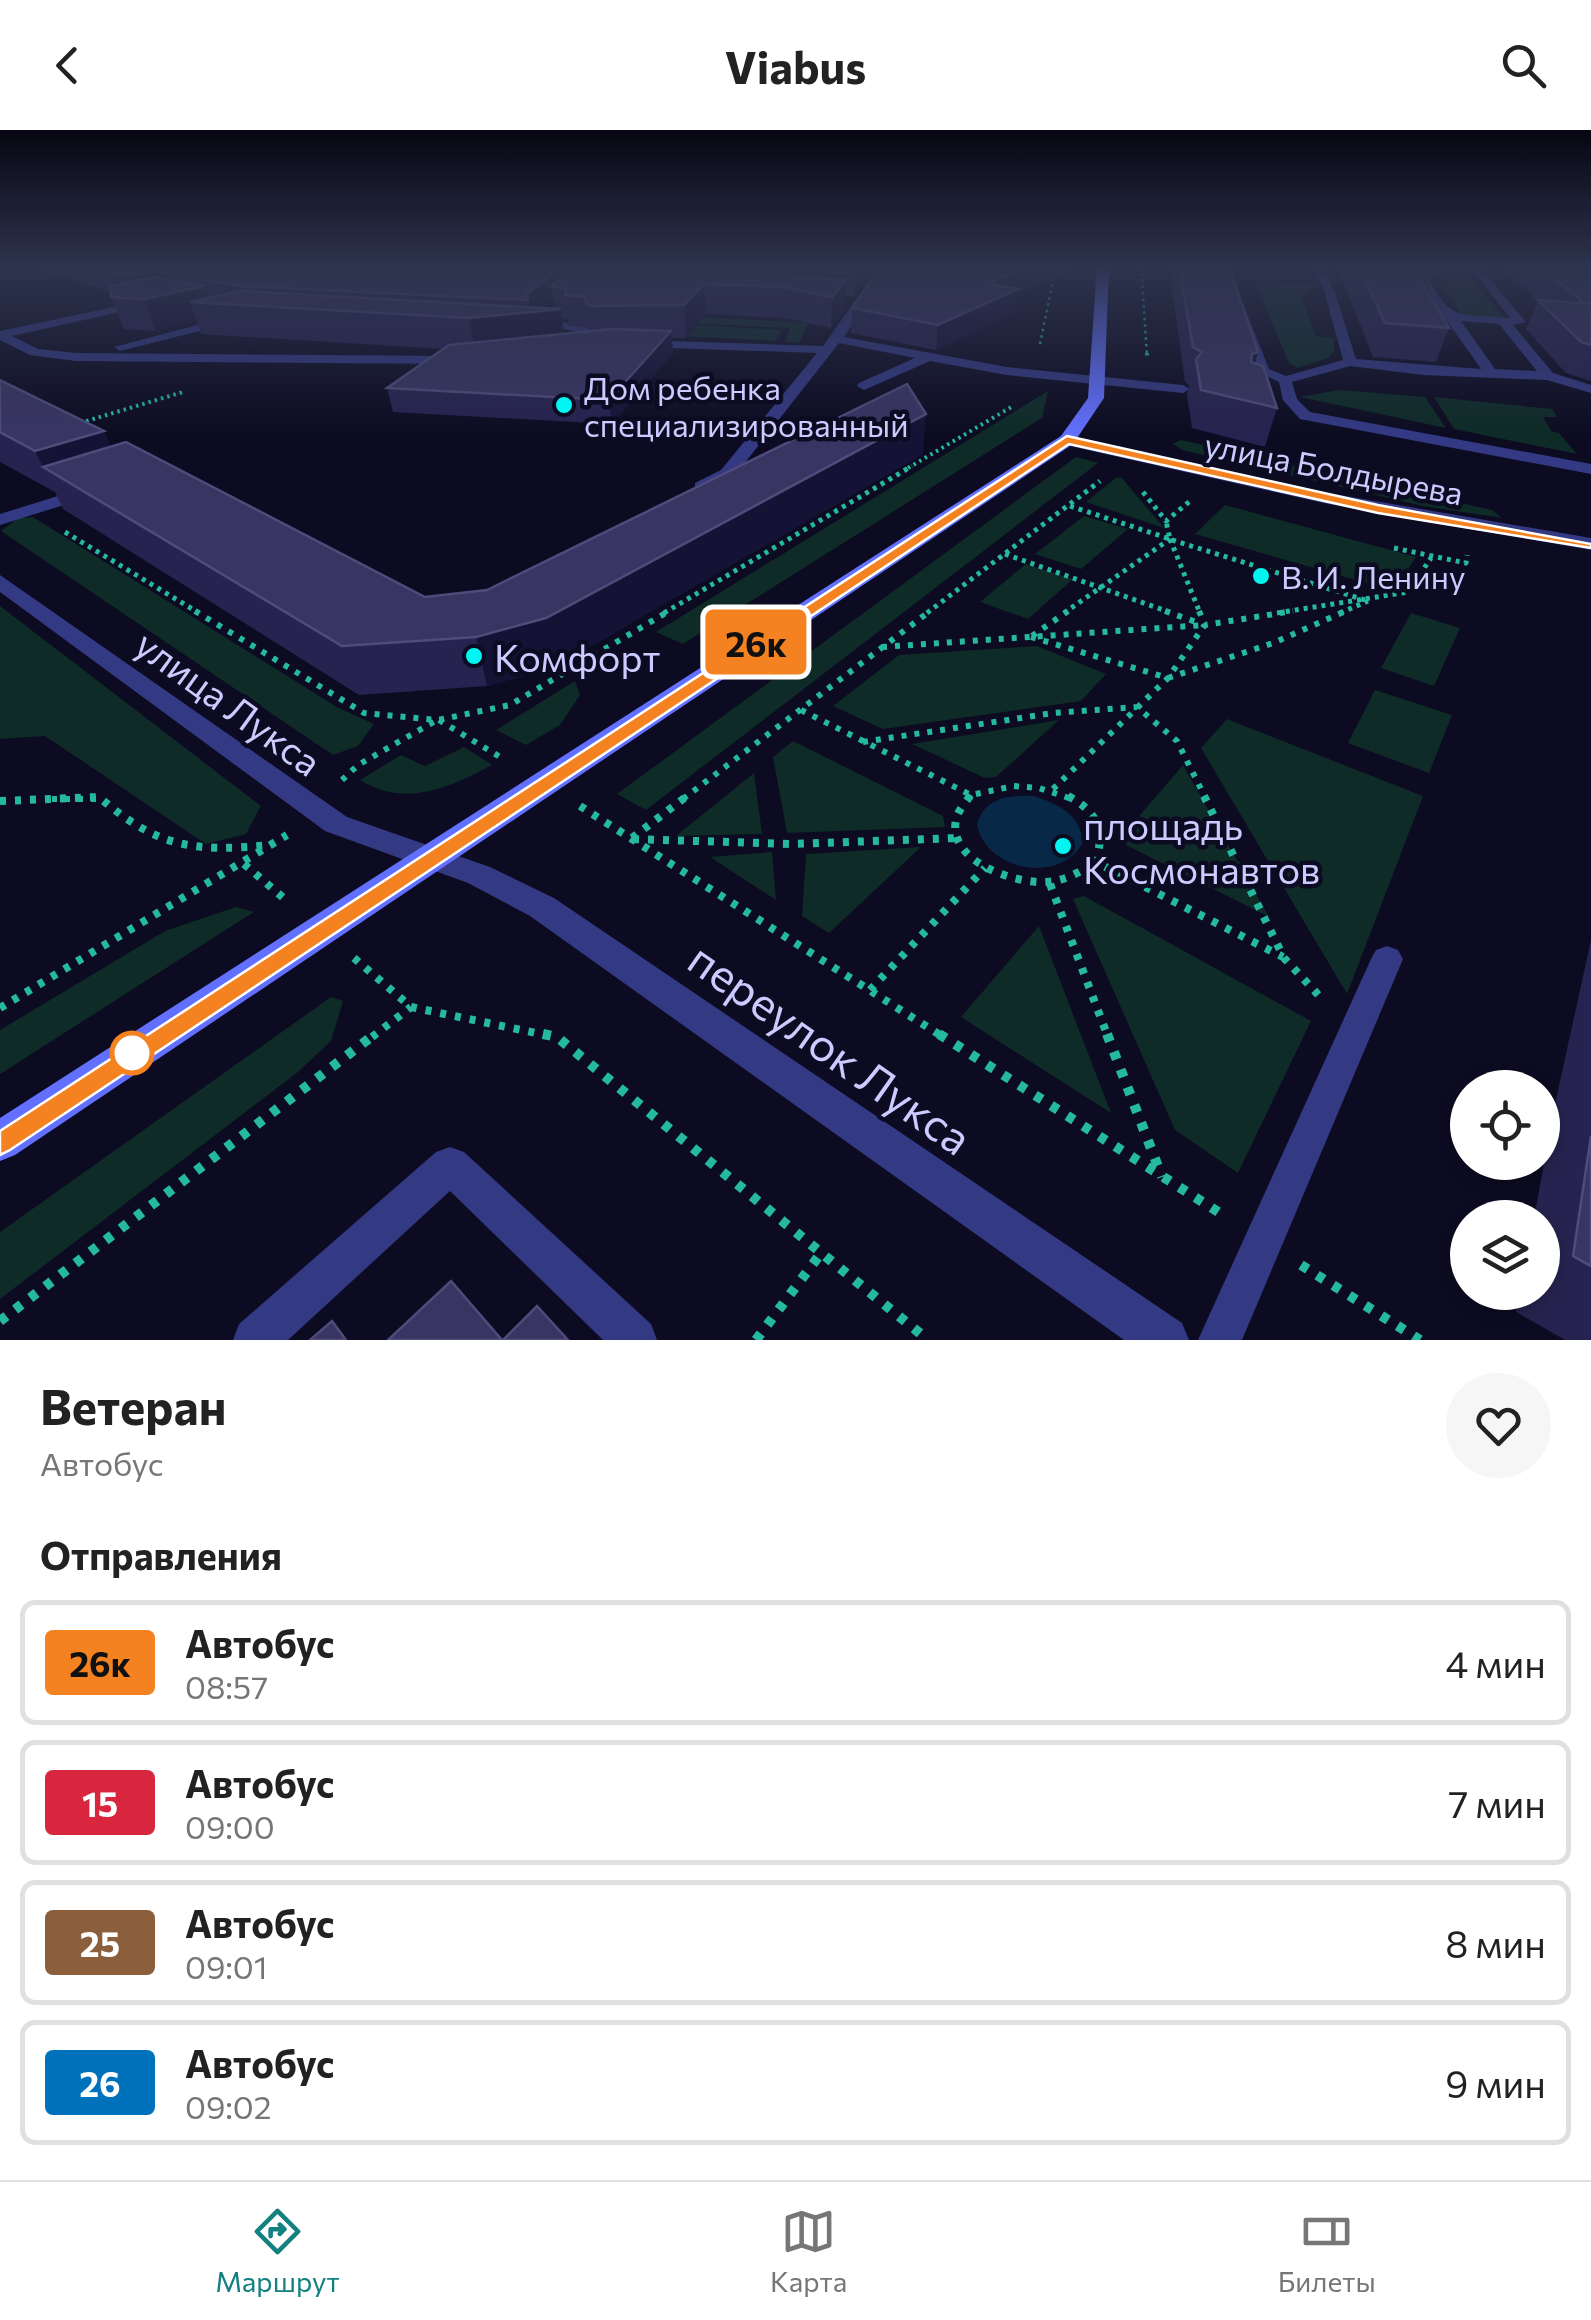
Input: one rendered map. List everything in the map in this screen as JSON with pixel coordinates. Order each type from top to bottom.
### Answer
[{"type":"main road","points":[[0,1141],[1067,440],[1096,398],[1100,322]]},
{"type":"street","name":"улица Болдырева","points":[[1067,440],[1378,509],[1591,544]]},
{"type":"street","name":"улица Лукса","points":[[0,582],[313,810],[336,824],[428,857]]},
{"type":"street","name":"переулок Лукса","points":[[428,857],[512,890],[542,908],[1166,1340]]},
{"type":"lane","points":[[12,322],[0,335],[59,322]]},
{"type":"lane","points":[[76,357],[220,322]]},
{"type":"lane","points":[[548,322],[636,339]]},
{"type":"lane","points":[[728,474],[831,345],[841,322]]},
{"type":"lane","points":[[1245,322],[1263,371],[1285,380],[1350,362],[1467,376],[1489,371],[1548,376],[1591,389]]},
{"type":"lane","points":[[1338,322],[1350,362]]},
{"type":"lane","points":[[1456,322],[1489,371]]},
{"type":"lane","points":[[1504,322],[1548,376]]},
{"type":"lane","points":[[520,331],[668,342]]},
{"type":"lane","points":[[0,335],[35,352],[76,357],[482,360]]},
{"type":"lane","points":[[583,346],[668,342],[831,345],[1096,384],[1183,389]]},
{"type":"lane","points":[[0,348],[18,344]]},
{"type":"lane","points":[[864,386],[926,358]]},
{"type":"lane","points":[[1285,380],[1290,400],[1305,416],[1591,469]]},
{"type":"lane","points":[[1270,398],[1290,400]]},
{"type":"lane","points":[[675,500],[760,458]]},
{"type":"lane","points":[[0,520],[105,486]]},
{"type":"lane","points":[[1220,1340],[1387,958]]},
{"type":"lane","points":[[255,1340],[450,1166],[635,1340]]},
{"type":"path","points":[[30,510],[364,713],[438,720],[510,705],[1045,388],[1037,375],[1046,322]]},
{"type":"path","points":[[632,838],[1114,471]]},
{"type":"path","points":[[1142,490],[1166,521],[1205,625]]},
{"type":"path","points":[[1166,521],[1198,494]]},
{"type":"path","points":[[1068,506],[1368,601]]},
{"type":"path","points":[[1031,637],[1170,540]]},
{"type":"path","points":[[1005,554],[1205,625]]},
{"type":"path","points":[[882,648],[1205,625],[1368,601],[1408,592],[1431,558]]},
{"type":"path","points":[[1031,637],[1168,678],[1273,643],[1368,601]]},
{"type":"path","points":[[1053,789],[1168,678],[1205,625]]},
{"type":"path","points":[[862,742],[1053,714],[1137,707],[1178,741],[1284,958],[1096,862]]},
{"type":"path","points":[[801,710],[971,795]]},
{"type":"path","points":[[438,720],[500,756]]},
{"type":"path","points":[[358,765],[438,720]]},
{"type":"path","points":[[1006,783],[1053,789],[1094,818],[1102,840],[1096,862],[1077,877],[1050,884],[1021,882],[985,868],[958,838],[956,813],[971,795],[1006,783]]},
{"type":"path","points":[[0,801],[99,798],[131,827],[197,853],[278,845],[0,1008]]},
{"type":"path","points":[[632,838],[792,844],[958,838]]},
{"type":"path","points":[[632,838],[1420,1340]]},
{"type":"path","points":[[870,990],[985,868]]},
{"type":"path","points":[[1050,884],[1162,1177]]},
{"type":"path","points":[[0,1321],[411,1007],[557,1037],[928,1340]]},
{"type":"path","points":[[756,1340],[821,1253]]},
{"type":"green space","points":[[674,322],[808,323],[799,343],[785,342],[790,328]]},
{"type":"green space","points":[[1272,322],[1311,322],[1316,336],[1334,338],[1334,351],[1328,358],[1298,368],[1289,363]]},
{"type":"green space","points":[[678,324],[782,330],[775,341],[667,335]]},
{"type":"green space","points":[[1339,390],[1425,397],[1446,428],[1300,397]]},
{"type":"green space","points":[[1048,391],[1042,418],[683,644],[656,632]]},
{"type":"green space","points":[[1434,397],[1552,409],[1557,417],[1543,417],[1551,431],[1559,433],[1577,454],[1454,429]]},
{"type":"green space","points":[[1181,440],[1492,510],[1502,518],[1423,506],[1182,450],[1173,444]]},
{"type":"green space","points":[[1076,457],[1098,463],[646,810],[617,794]]},
{"type":"green space","points":[[1117,477],[1122,478],[1164,528],[1086,502]]},
{"type":"green space","points":[[1225,505],[1416,557],[1394,591],[1195,534]]},
{"type":"green space","points":[[1084,516],[1128,529],[1081,569],[1035,554]]},
{"type":"green space","points":[[33,517],[337,707],[374,724],[358,746],[333,755],[1,531],[18,518]]},
{"type":"green space","points":[[1026,564],[1073,579],[1028,619],[980,602]]},
{"type":"green space","points":[[0,606],[261,806],[246,834],[206,844],[45,736],[0,739]]},
{"type":"green space","points":[[1411,613],[1460,628],[1434,686],[1381,668]]},
{"type":"green space","points":[[1037,646],[1106,674],[1081,701],[883,729],[833,706],[899,655]]},
{"type":"green space","points":[[575,681],[580,695],[560,725],[526,745],[496,730]]},
{"type":"green space","points":[[1375,690],[1452,715],[1429,773],[1348,743]]},
{"type":"green space","points":[[1227,719],[1423,796],[1347,994],[1201,748]]},
{"type":"green space","points":[[1059,720],[996,777],[985,778],[912,744]]},
{"type":"green space","points":[[793,741],[943,816],[945,827],[787,833],[773,757]]},
{"type":"green space","points":[[464,747],[492,765],[460,781],[410,794],[394,793],[360,780],[401,755],[425,766]]},
{"type":"green space","points":[[1183,765],[1269,917],[1126,845],[1123,835]]},
{"type":"green space","points":[[754,773],[762,834],[676,836]]},
{"type":"green space","points":[[921,847],[829,933],[802,916],[806,854]]},
{"type":"green space","points":[[772,852],[776,900],[710,857]]},
{"type":"green space","points":[[1084,896],[1311,1021],[1238,1173],[1175,1130],[1073,899]]},
{"type":"green space","points":[[236,907],[254,912],[0,1074],[0,1030],[165,931]]},
{"type":"green space","points":[[1039,926],[1111,1113],[961,1017]]},
{"type":"green space","points":[[331,997],[343,1001],[331,1041],[298,1072],[0,1299],[0,1232]]},
{"type":"water","points":[[1034,796],[1073,817],[1083,842],[1072,856],[1042,868],[1008,862],[994,853],[977,824],[992,803],[1007,797]]},
{"type":"building","points":[[1189,322],[1248,322],[1258,352],[1252,354],[1251,362],[1263,366],[1277,408],[1201,390],[1196,359],[1202,352],[1193,347]]},
{"type":"building","points":[[1446,322],[1449,328],[1385,323]]},
{"type":"building","points":[[1561,322],[1591,322],[1591,345],[1581,342]]},
{"type":"building","points":[[612,329],[671,331],[609,400],[387,388],[449,345]]},
{"type":"building","points":[[0,380],[104,431],[35,451],[0,432]]},
{"type":"building","points":[[907,384],[926,414],[546,618],[476,637],[342,646],[43,467],[126,442],[425,597],[487,590]]},
{"type":"building","points":[[1591,1136],[1591,1266],[1573,1256]]},
{"type":"building","points":[[451,1281],[502,1340],[388,1340]]},
{"type":"building","points":[[537,1306],[568,1340],[503,1340]]},
{"type":"building","points":[[332,1321],[346,1340],[310,1340]]},
{"type":"bus line","name":"26к","points":[[0,1141],[1067,440],[1206,474],[1378,509],[1591,544]]},
{"type":"place","name":"Дом ребенка специализированный","points":[[564,405]]},
{"type":"place","name":"В. И. Ленину","points":[[1261,576]]},
{"type":"place","name":"Комфорт","points":[[474,656]]},
{"type":"place","name":"площадь Космонавтов","points":[[1063,846]]}]
